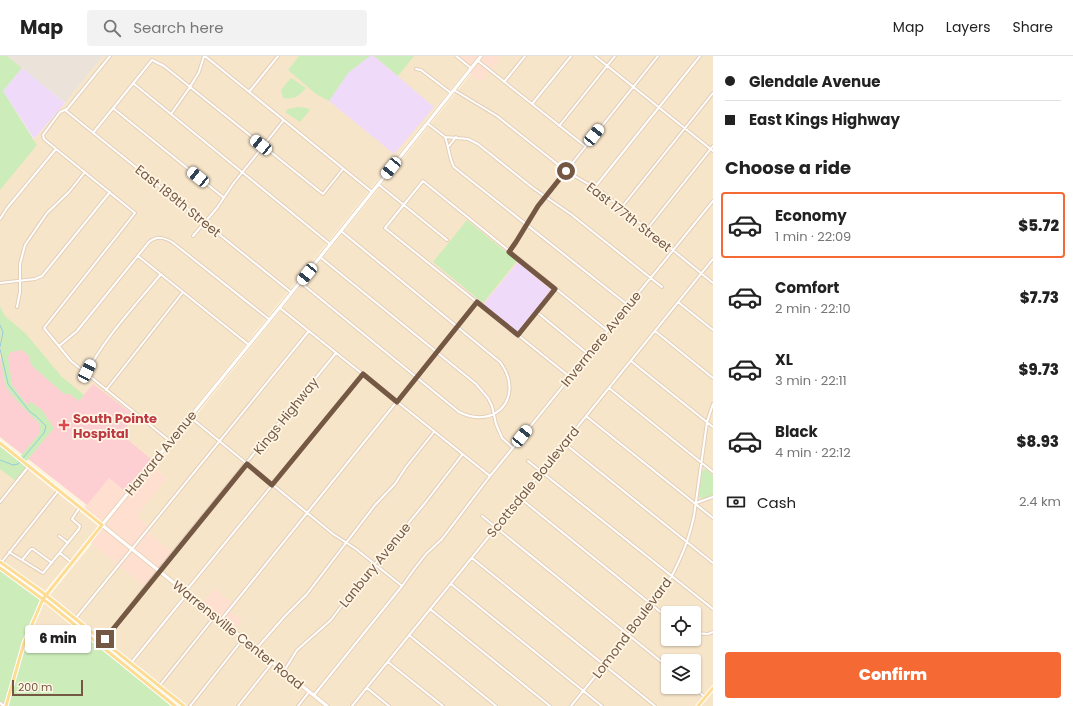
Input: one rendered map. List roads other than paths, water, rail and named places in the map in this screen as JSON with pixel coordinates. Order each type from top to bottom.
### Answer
[{"type":"main road","name":"Harvard Avenue","points":[[5,706],[24,643],[43,599],[270,320],[481,56]]},
{"type":"main road","name":"Warrensville Center Road","points":[[0,443],[327,706]]},
{"type":"main road","points":[[0,563],[46,595],[184,706]]},
{"type":"main road","points":[[0,568],[43,599],[175,706]]},
{"type":"main road","points":[[698,706],[713,688]]},
{"type":"street","points":[[110,56],[65,110],[60,112],[43,135],[44,139],[136,213],[44,328],[66,357],[170,442]]},
{"type":"street","points":[[171,114],[199,72],[204,56],[372,192]]},
{"type":"street","points":[[250,92],[278,56]]},
{"type":"street","points":[[456,56],[471,68]]},
{"type":"street","points":[[504,82],[525,56]]},
{"type":"street","points":[[532,104],[571,56]]},
{"type":"street","points":[[595,56],[712,150]]},
{"type":"street","points":[[560,126],[616,56]]},
{"type":"street","points":[[509,252],[546,196],[658,56]]},
{"type":"street","points":[[595,187],[700,56]]},
{"type":"street","points":[[93,133],[152,60],[164,66],[323,194],[343,169]]},
{"type":"street","points":[[477,60],[585,146]]},
{"type":"street","points":[[416,69],[421,70],[451,93]]},
{"type":"street","points":[[133,83],[330,244]]},
{"type":"street","name":"East 177th Street","points":[[454,90],[497,116],[566,171],[595,187],[713,283]]},
{"type":"street","points":[[621,208],[713,93]]},
{"type":"street","points":[[113,108],[223,197]]},
{"type":"street","name":"East 189th Street","points":[[65,110],[292,292]]},
{"type":"street","points":[[193,236],[217,208],[223,197],[242,172],[284,120]]},
{"type":"street","points":[[428,123],[445,137],[450,160],[454,167],[629,306]]},
{"type":"street","points":[[445,137],[468,139],[478,144],[662,287]]},
{"type":"street","points":[[448,147],[456,138]]},
{"type":"street","points":[[647,229],[712,150],[713,146]]},
{"type":"street","points":[[0,219],[7,208],[56,149]]},
{"type":"street","points":[[18,307],[21,255],[28,239],[47,213],[69,192],[85,172]]},
{"type":"street","points":[[570,377],[385,228],[423,182],[608,332]]},
{"type":"street","points":[[378,184],[447,240]]},
{"type":"street","points":[[0,283],[35,279],[42,276],[110,192]]},
{"type":"street","name":"Invermere Avenue","points":[[314,696],[426,554],[442,539],[490,476],[713,201]]},
{"type":"street","points":[[300,282],[459,412],[466,416],[478,418],[494,415],[508,397],[510,383],[505,369],[500,362],[341,231]]},
{"type":"street","points":[[59,346],[77,331],[149,242],[154,238],[161,237],[172,242],[270,320]]},
{"type":"street","points":[[138,256],[249,345]]},
{"type":"street","points":[[320,257],[476,384],[483,391],[492,406],[502,438],[513,448]]},
{"type":"street","name":"Scottsdale Boulevard","points":[[352,706],[713,259]]},
{"type":"street","points":[[86,374],[93,359],[104,344],[161,274]]},
{"type":"street","points":[[518,335],[555,289]]},
{"type":"street","points":[[106,390],[183,292]]},
{"type":"street","points":[[220,621],[477,302]]},
{"type":"street","points":[[678,302],[713,330]]},
{"type":"street","points":[[280,307],[490,476]]},
{"type":"street","points":[[536,312],[588,354]]},
{"type":"street","points":[[75,619],[309,331]]},
{"type":"street","points":[[655,331],[713,378]]},
{"type":"street","name":"Kings Highway","points":[[100,645],[158,571],[247,464],[336,353]]},
{"type":"street","points":[[631,361],[713,427]]},
{"type":"street","points":[[131,664],[272,485],[363,374]]},
{"type":"street","points":[[609,388],[713,472]]},
{"type":"street","name":"Lomond Boulevard","points":[[571,706],[653,605],[672,576],[687,542],[693,522],[707,422],[713,404]]},
{"type":"street","points":[[586,416],[713,518]]},
{"type":"street","points":[[190,417],[307,513],[402,586]]},
{"type":"street","points":[[256,649],[307,594],[376,505],[391,489],[406,467],[434,432]]},
{"type":"street","points":[[564,443],[713,563]]},
{"type":"street","name":"Lanbury Avenue","points":[[284,671],[297,650],[331,620],[462,455]]},
{"type":"street","points":[[528,461],[713,609]]},
{"type":"street","points":[[0,502],[29,466]]},
{"type":"street","points":[[0,563],[59,490]]},
{"type":"street","points":[[696,504],[713,497]]},
{"type":"street","points":[[520,498],[661,612]]},
{"type":"street","points":[[10,552],[41,573],[44,573],[80,527],[72,519],[80,507]]},
{"type":"street","points":[[482,516],[661,661]]},
{"type":"street","points":[[59,536],[68,543]]},
{"type":"street","points":[[22,560],[33,548],[52,563]]},
{"type":"street","points":[[60,553],[72,563]]},
{"type":"street","points":[[472,558],[655,706]]},
{"type":"street","points":[[451,584],[602,706]]},
{"type":"street","points":[[430,609],[550,706]]},
{"type":"street","points":[[156,690],[215,616]]},
{"type":"street","points":[[701,634],[713,632]]},
{"type":"street","points":[[409,635],[496,706]]},
{"type":"street","points":[[190,706],[243,639]]},
{"type":"street","points":[[238,706],[273,662]]},
{"type":"street","points":[[388,662],[443,706]]},
{"type":"street","points":[[367,688],[389,706]]},
{"type":"street","points":[[298,706],[309,692]]},
{"type":"street","points":[[701,694],[705,697]]},
{"type":"street","points":[[0,703],[5,706]]},
{"type":"waterway","points":[[0,325],[3,332],[0,347]]},
{"type":"waterway","points":[[0,349],[8,384],[30,412],[46,426],[44,433],[18,464],[13,465],[0,460]]},
{"type":"place","name":"South Pointe Hospital","points":[[64,425]]}]
